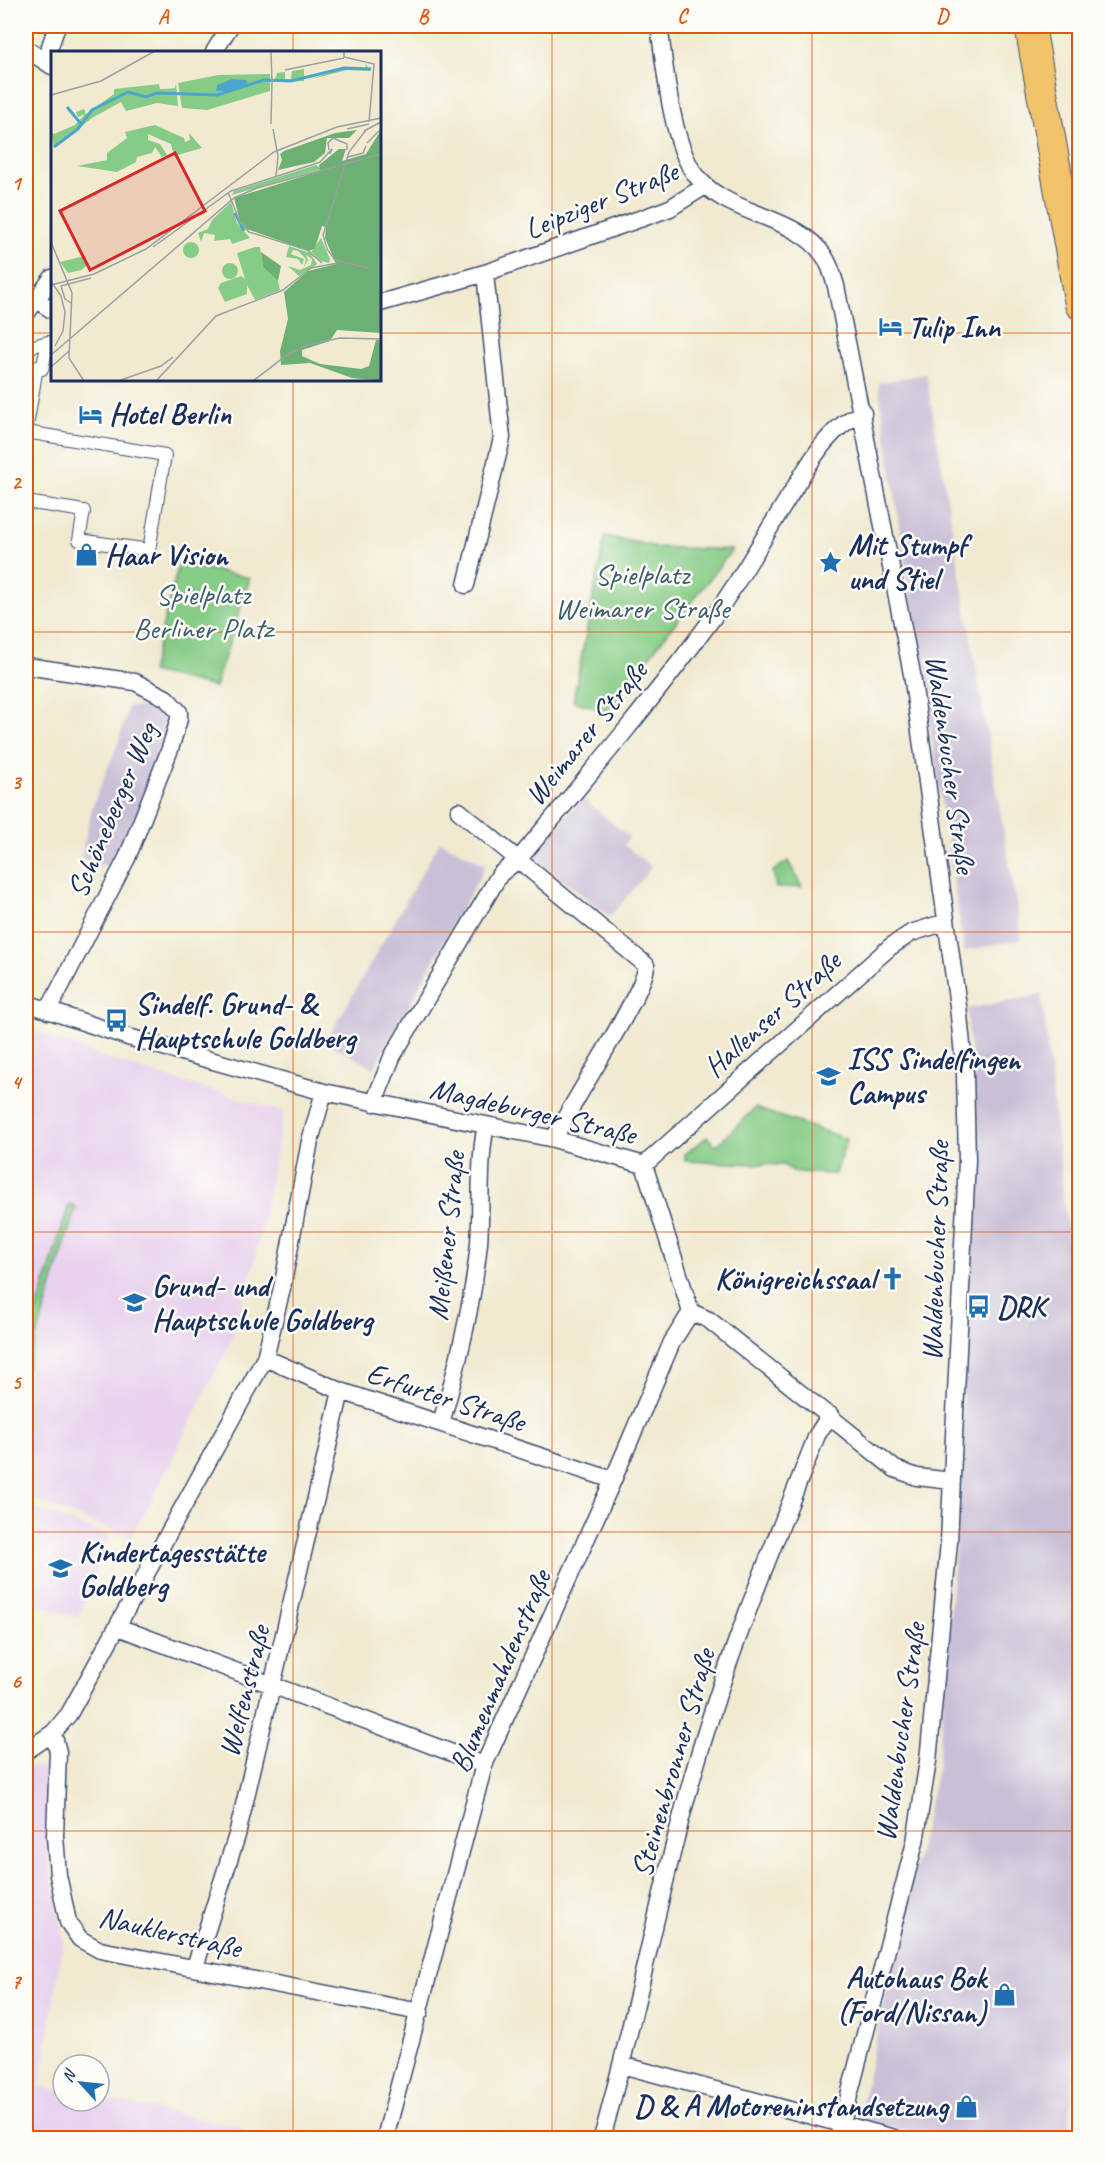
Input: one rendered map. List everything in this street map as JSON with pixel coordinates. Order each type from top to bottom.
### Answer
[{"type":"highway","points":[[1030,26],[1080,304]]},
{"type":"highway","points":[[1049,26],[1080,192]]},
{"type":"street","points":[[52,51],[57,26]]},
{"type":"street","points":[[215,51],[230,26]]},
{"type":"street","points":[[659,26],[678,135],[687,160],[705,186]]},
{"type":"street","points":[[26,49],[49,64]]},
{"type":"street","name":"Leipziger Straße","points":[[381,303],[485,273],[670,208],[705,186],[719,197],[801,234],[826,257]]},
{"type":"street","name":"Waldenbucher Straße","points":[[826,257],[836,286],[863,413],[912,674],[965,1074],[967,1160],[952,1481],[938,1678],[922,1802],[901,1898],[840,2132]]},
{"type":"street","points":[[466,585],[502,438],[485,273]]},
{"type":"street","points":[[51,279],[31,307],[51,310]]},
{"type":"street","points":[[26,348],[48,342],[42,369],[37,367],[26,432],[165,455],[149,550],[79,540],[84,512],[26,502]]},
{"type":"street","name":"Weimarer Straße","points":[[374,1103],[392,1057],[500,874],[518,860],[605,755],[713,618],[811,462],[836,428],[848,419],[863,413]]},
{"type":"street","name":"Schöneberger Weg","points":[[26,666],[135,682],[166,698],[178,712],[179,718],[170,749],[127,858],[48,1011]]},
{"type":"street","points":[[459,811],[646,965],[647,971],[633,1002],[564,1116],[555,1139]]},
{"type":"street","name":"Hallenser Straße","points":[[644,1165],[890,946],[911,933],[946,922]]},
{"type":"street","name":"Magdeburger Straße","points":[[26,1003],[128,1037],[324,1092],[555,1139],[644,1165],[691,1312]]},
{"type":"street","points":[[26,1751],[53,1733],[69,1714],[265,1358],[282,1288],[309,1141],[324,1092]]},
{"type":"street","name":"Meißener Straße","points":[[441,1423],[475,1272],[479,1243],[481,1151],[486,1125]]},
{"type":"street","points":[[691,1312],[709,1320],[895,1469],[917,1477],[952,1481]]},
{"type":"street","name":"Blumenmahdenstraße","points":[[385,2139],[484,1765],[613,1480],[672,1342],[691,1312]]},
{"type":"street","name":"Erfurter Straße","points":[[265,1358],[341,1391],[613,1480]]},
{"type":"street","name":"Welfenstraße","points":[[195,1967],[237,1836],[341,1391]]},
{"type":"street","name":"Steinenbronner Straße","points":[[602,2139],[622,2065],[677,1833],[710,1718],[817,1435],[830,1415]]},
{"type":"street","points":[[118,1627],[272,1683],[484,1765]]},
{"type":"street","name":"Nauklerstraße","points":[[53,1733],[58,1752],[55,1836],[58,1875],[68,1923],[80,1939],[100,1950],[420,2012]]},
{"type":"street","points":[[622,2065],[840,2132],[894,2139]]},
{"type":"shaded area","points":[[926,374],[1022,939],[964,951],[878,383]]},
{"type":"shaded area","points":[[128,706],[155,708],[168,720],[168,739],[116,869],[81,858],[93,804],[119,741]]},
{"type":"shaded area","points":[[582,798],[629,837],[624,845],[652,867],[610,917],[533,856]]},
{"type":"shaded area","points":[[440,841],[486,865],[374,1068],[326,1042]]},
{"type":"shaded area","points":[[1042,995],[1080,1353],[1080,1950],[1069,2138],[930,2138],[858,2118],[938,1765],[958,1511],[975,1116],[967,1009]]},
{"type":"shaded area","name":"Grund- und Hauptschule Goldberg","points":[[26,1028],[106,1059],[284,1112],[254,1264],[231,1341],[150,1503],[130,1537],[26,1497]]},
{"type":"shaded area","name":"Kindertagesstätte Goldberg","points":[[26,1505],[110,1536],[79,1617],[26,1602]]},
{"type":"shaded area","points":[[26,1767],[45,1769],[48,1855],[64,1939],[40,2086],[51,2088],[51,2113],[111,2113],[111,2100],[243,2127],[240,2138],[26,2138]]},
{"type":"green space","name":"Spielplatz Weimarer Straße","points":[[605,536],[657,547],[732,550],[607,711],[573,701]]},
{"type":"green space","name":"Spielplatz Berliner Platz","points":[[179,563],[250,578],[215,687],[151,672]]},
{"type":"green space","points":[[788,861],[802,887],[776,888],[773,871]]},
{"type":"green space","points":[[755,1108],[847,1139],[835,1174],[795,1172],[783,1165],[685,1161],[685,1154],[707,1137],[716,1146]]},
{"type":"green space","points":[[69,1204],[76,1207],[26,1371],[26,1347]]},
{"type":"place","name":"Tulip Inn","points":[[890,327]]},
{"type":"place","name":"Hotel Berlin","points":[[91,414]]},
{"type":"place","name":"Haar Vision","points":[[87,555]]},
{"type":"place","name":"Mit Stumpf und Stiel","points":[[830,562]]},
{"type":"place","name":"Sindelf. Grund- & Hauptschule Goldberg","points":[[117,1021]]},
{"type":"place","name":"ISS Sindelfingen Campus","points":[[829,1076]]},
{"type":"place","name":"Königreichssaal","points":[[893,1279]]},
{"type":"place","name":"Grund- und Hauptschule Goldberg","points":[[134,1303]]},
{"type":"place","name":"DRK","points":[[979,1307]]},
{"type":"place","name":"Kindertagesstätte Goldberg","points":[[61,1569]]},
{"type":"place","name":"Autohaus Bok (Ford/Nissan)","points":[[1004,1995]]},
{"type":"place","name":"D & A Motoreninstandsetzung","points":[[966,2106]]}]
